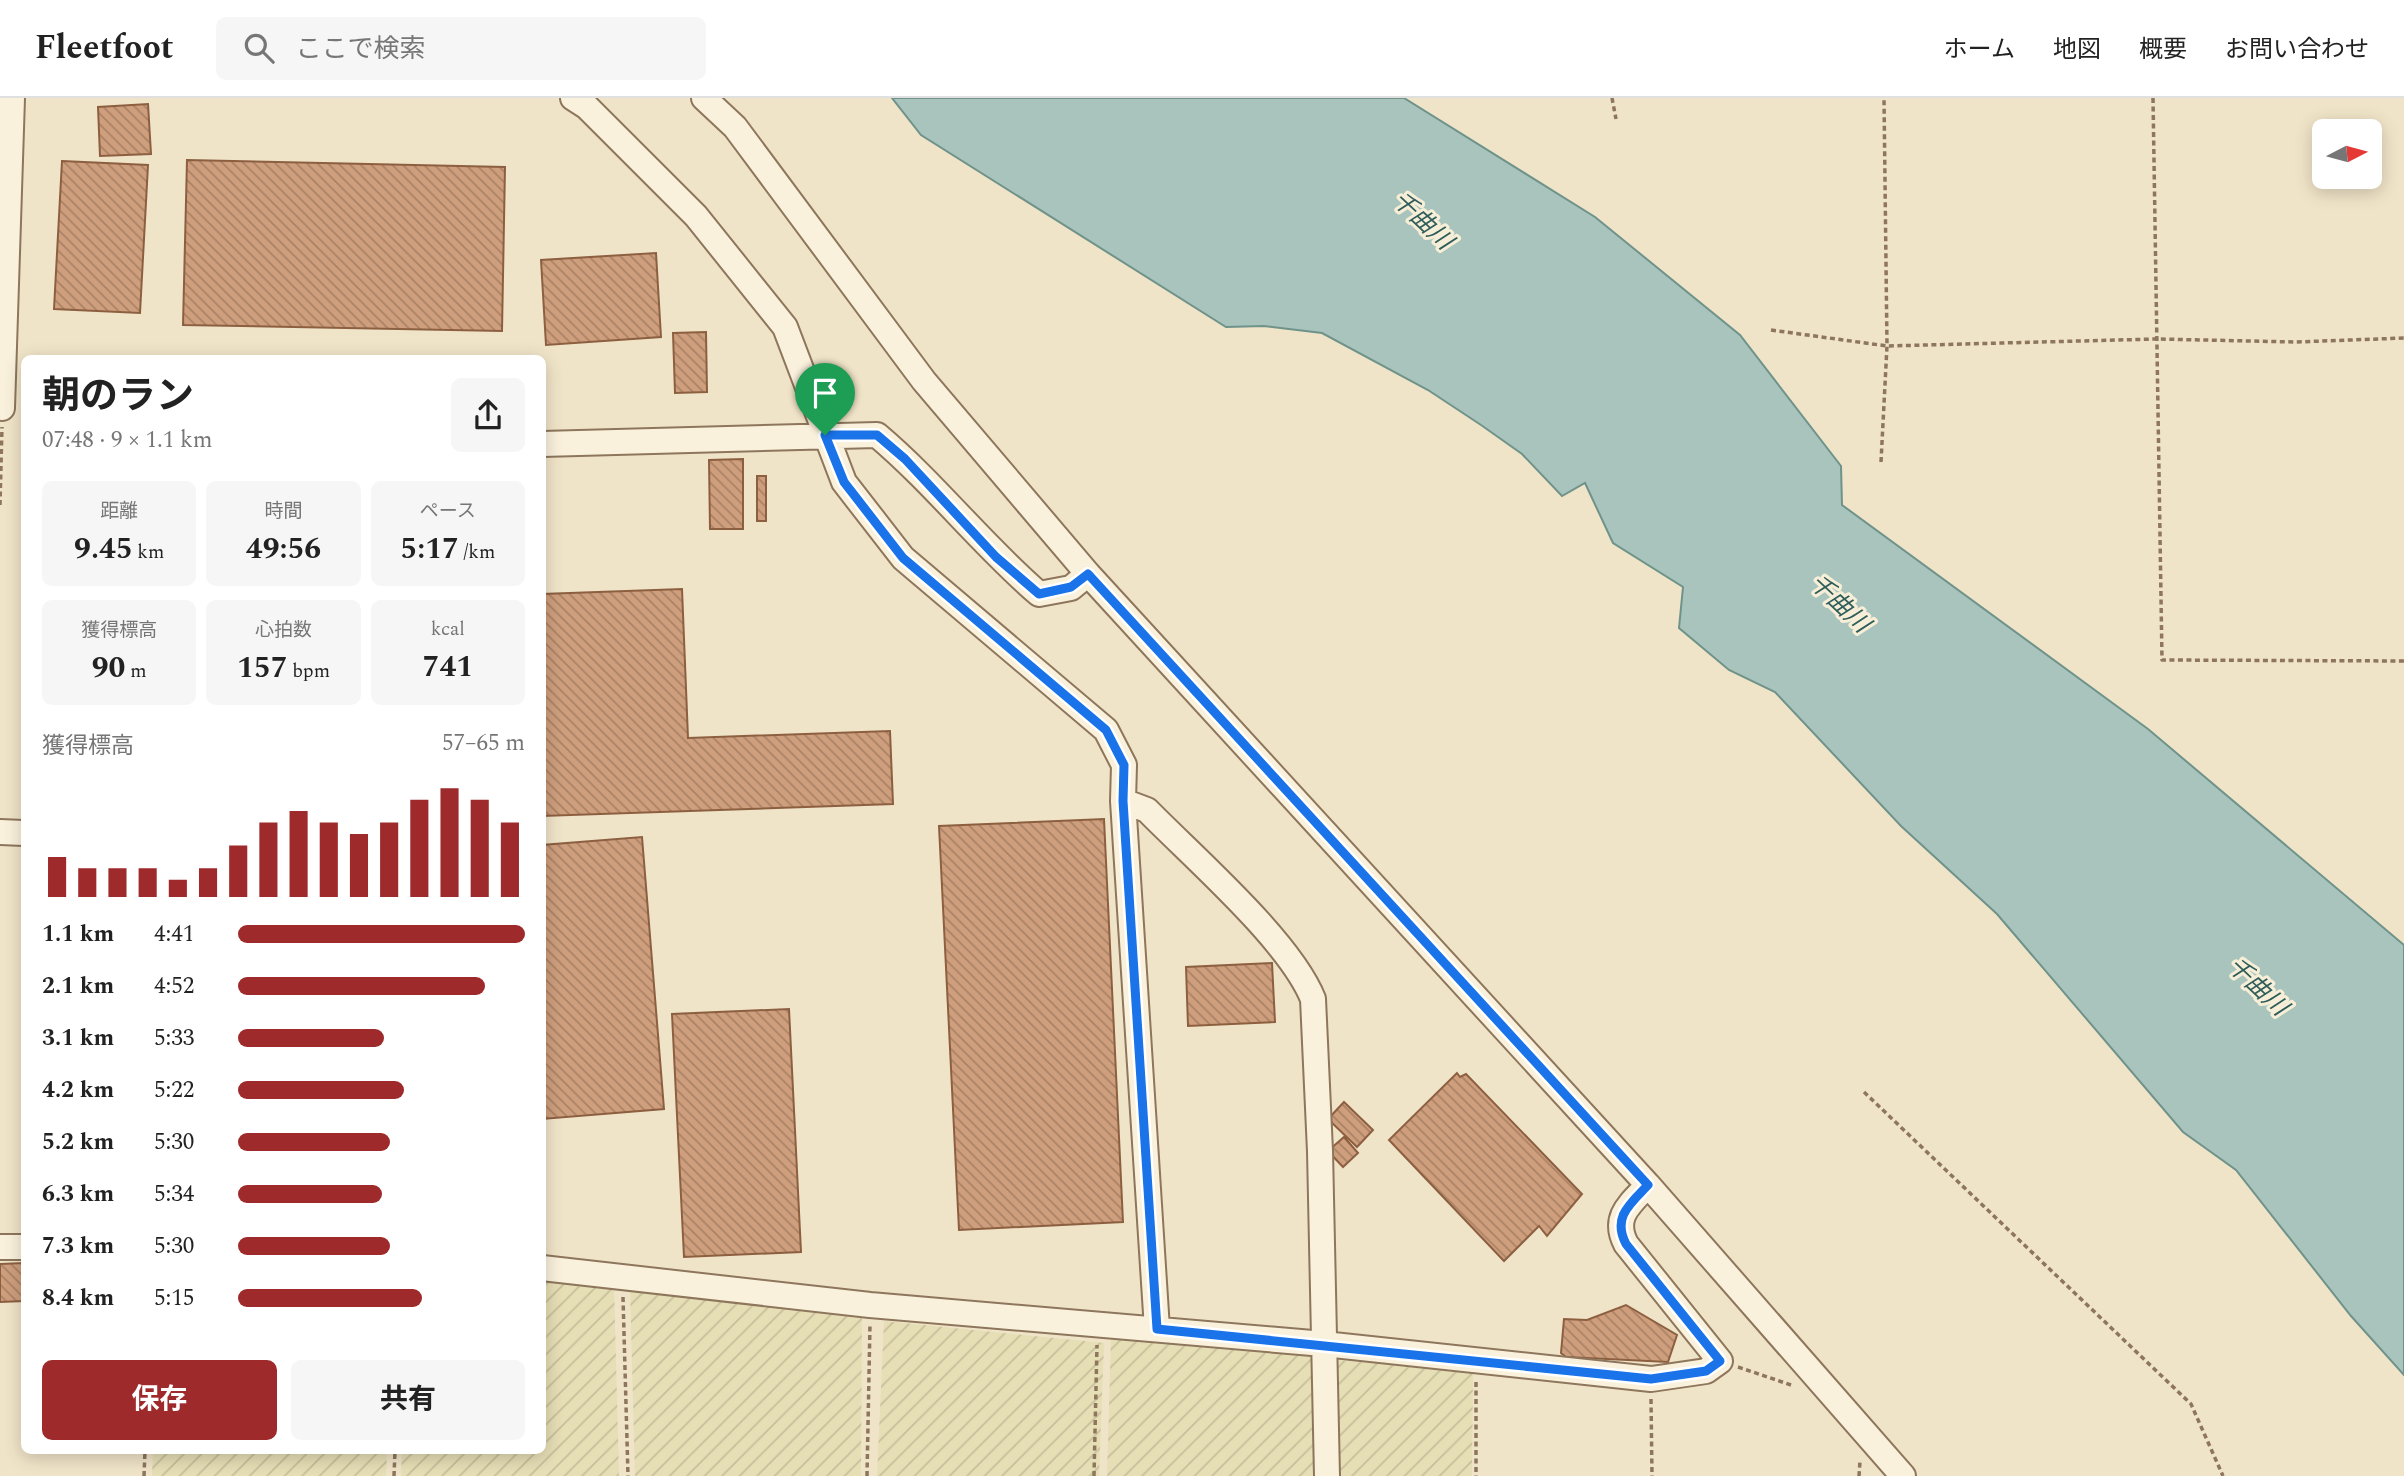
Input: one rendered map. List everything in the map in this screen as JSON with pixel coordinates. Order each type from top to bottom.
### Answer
[{"type":"street","points":[[9,409],[12,98]]},
{"type":"street","points":[[573,98],[587,107],[696,216],[785,327],[844,482],[903,558],[1106,730],[1124,765],[1123,801],[1157,1329]]},
{"type":"street","points":[[704,98],[734,127],[924,381],[1088,574],[1648,1185],[1903,1476]]},
{"type":"street","points":[[546,444],[877,435],[905,459],[996,557],[1039,594],[1071,587],[1088,574]]},
{"type":"street","points":[[1123,801],[1147,810],[1263,928],[1305,980],[1313,999],[1327,1476]]},
{"type":"street","points":[[0,832],[21,833]]},
{"type":"street","points":[[546,1268],[870,1304],[1324,1344],[1651,1379],[1706,1371],[1720,1361],[1619,1232],[1620,1214],[1648,1185]]},
{"type":"street","points":[[0,1247],[21,1247]]},
{"type":"path","points":[[1612,98],[1616,120]]},
{"type":"path","points":[[1881,462],[1887,346],[1884,98]]},
{"type":"path","points":[[2153,98],[2162,660],[2404,661]]},
{"type":"path","points":[[1771,330],[1887,346],[2157,339],[2297,342],[2404,338]]},
{"type":"path","points":[[0,505],[9,409]]},
{"type":"path","points":[[1864,1092],[2191,1404],[2223,1476]]},
{"type":"path","points":[[622,1277],[628,1476]]},
{"type":"path","points":[[867,1476],[870,1304]]},
{"type":"path","points":[[1094,1476],[1097,1326]]},
{"type":"path","points":[[1720,1361],[1797,1387]]},
{"type":"path","points":[[1476,1362],[1476,1476]]},
{"type":"path","points":[[1651,1379],[1652,1476]]},
{"type":"path","points":[[145,1454],[145,1476]]},
{"type":"path","points":[[394,1476],[395,1454]]},
{"type":"path","points":[[1859,1476],[1860,1455]]},
{"type":"shaded area","points":[[546,1279],[614,1284],[619,1476],[401,1476],[402,1454],[546,1454]]},
{"type":"shaded area","points":[[630,1286],[862,1315],[861,1476],[635,1476]]},
{"type":"shaded area","points":[[884,1321],[1104,1343],[1099,1476],[877,1476]]},
{"type":"shaded area","points":[[1111,1337],[1317,1353],[1319,1476],[1107,1476]]},
{"type":"shaded area","points":[[1334,1360],[1473,1370],[1472,1476],[1336,1476]]},
{"type":"shaded area","points":[[153,1454],[387,1454],[386,1476],[152,1476]]},
{"type":"water","name":"千曲川","points":[[892,98],[1404,98],[1595,217],[1740,335],[1841,466],[1842,505],[2148,729],[2404,945],[2404,1375],[2351,1316],[2236,1170],[2183,1132],[1997,914],[1901,826],[1775,692],[1729,670],[1679,628],[1683,587],[1613,543],[1585,483],[1562,496],[1522,454],[1481,425],[1428,390],[1322,333],[1264,326],[1226,327],[921,135]]},
{"type":"building","points":[[148,104],[151,154],[100,156],[98,107]]},
{"type":"building","points":[[187,160],[505,167],[502,331],[183,325]]},
{"type":"building","points":[[62,161],[148,165],[140,313],[54,309]]},
{"type":"building","points":[[656,253],[661,337],[546,345],[541,260]]},
{"type":"building","points":[[706,332],[707,392],[675,393],[673,333]]},
{"type":"building","points":[[743,459],[743,529],[710,529],[709,460]]},
{"type":"building","points":[[757,476],[766,476],[766,521],[757,521]]},
{"type":"building","points":[[682,589],[688,738],[890,731],[893,804],[546,816],[546,594]]},
{"type":"building","points":[[1104,819],[1123,1222],[959,1230],[939,826]]},
{"type":"building","points":[[642,837],[664,1109],[546,1119],[546,845]]},
{"type":"building","points":[[1272,963],[1275,1022],[1188,1026],[1186,967]]},
{"type":"building","points":[[789,1009],[801,1252],[684,1257],[672,1014]]},
{"type":"building","points":[[1457,1073],[1460,1077],[1466,1074],[1582,1194],[1547,1236],[1539,1226],[1504,1261],[1389,1140]]},
{"type":"building","points":[[1344,1102],[1373,1130],[1357,1147],[1328,1119]]},
{"type":"building","points":[[1344,1137],[1358,1153],[1343,1167],[1328,1151]]},
{"type":"building","points":[[21,1263],[21,1301],[0,1302],[0,1264]]},
{"type":"building","points":[[1626,1305],[1677,1335],[1668,1362],[1566,1357],[1561,1353],[1564,1319],[1587,1320]]},
{"type":"route","points":[[825,435],[877,435],[905,459],[996,557],[1039,594],[1071,587],[1088,574],[1648,1185],[1620,1214],[1619,1232],[1720,1361],[1706,1371],[1651,1379],[1157,1329],[1123,801],[1124,765],[1106,730],[903,558],[844,482],[825,435]]}]
